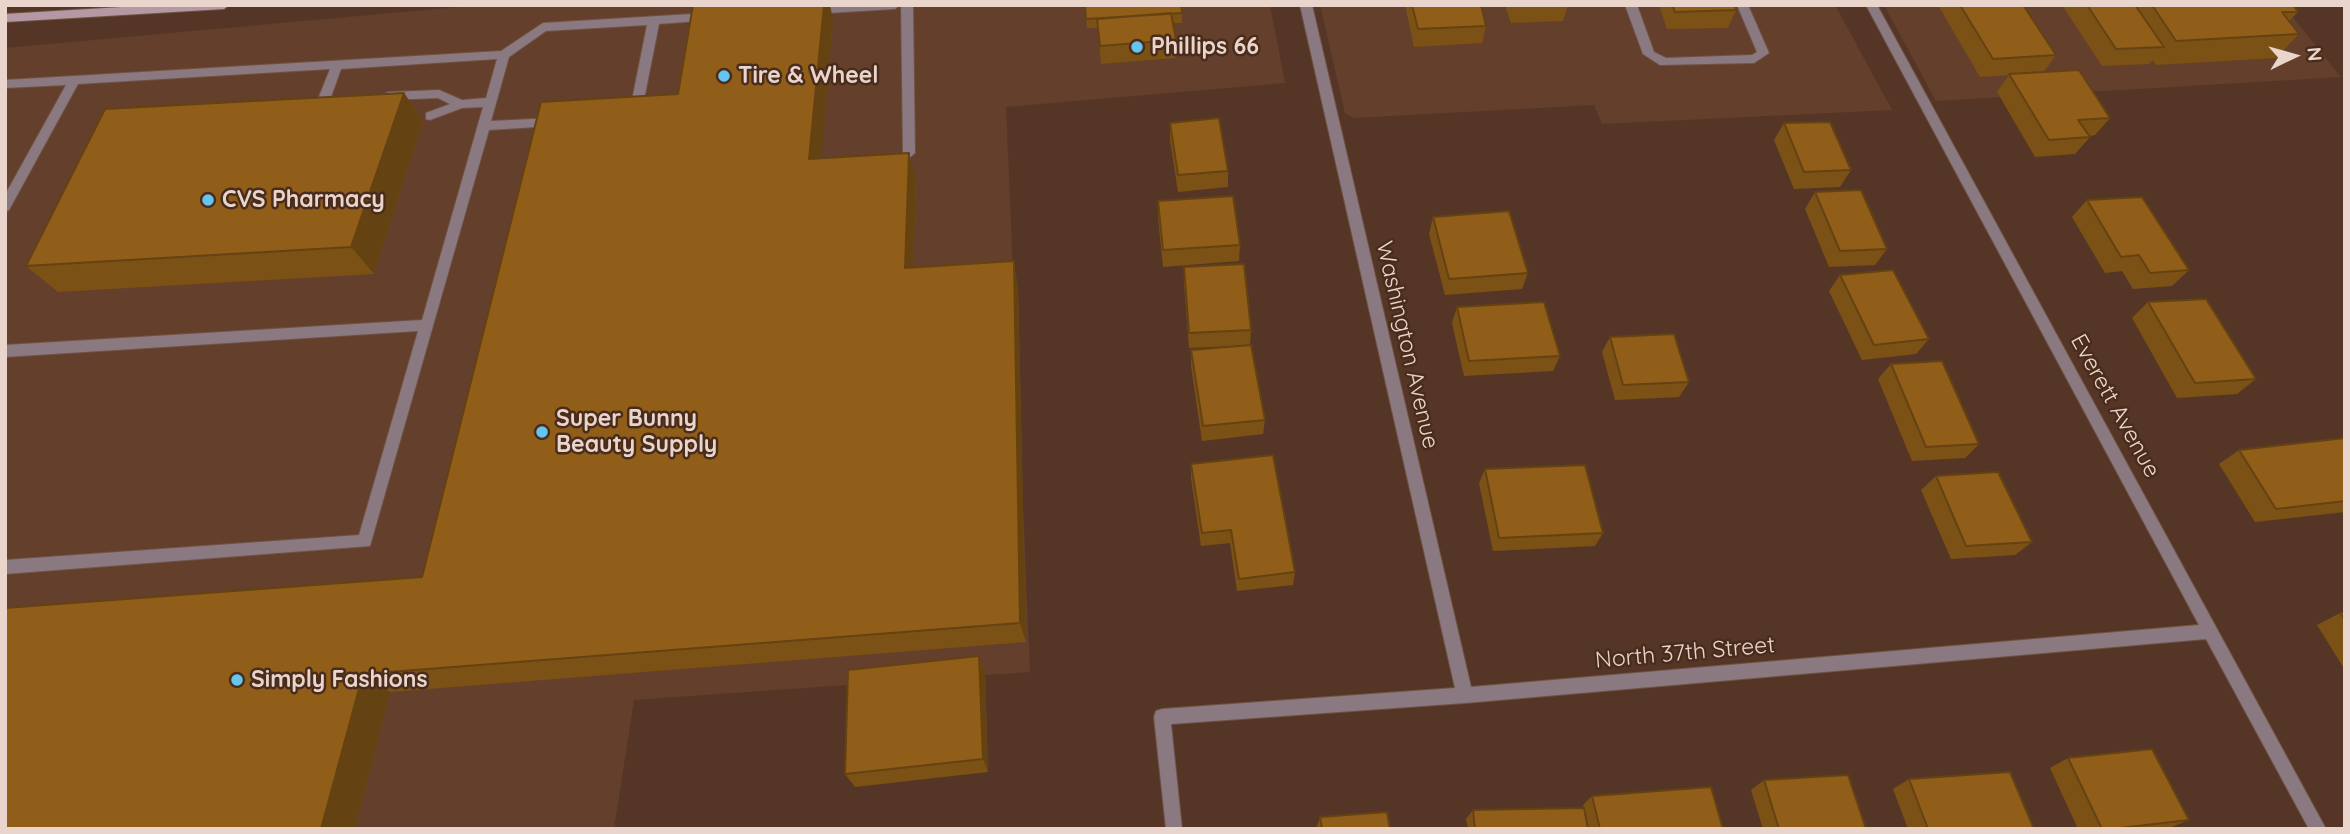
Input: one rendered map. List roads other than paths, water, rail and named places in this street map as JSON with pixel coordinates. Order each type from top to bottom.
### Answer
[{"type":"main road","points":[[5,18],[224,5]]},
{"type":"street","points":[[801,11],[895,5]]},
{"type":"street","points":[[908,5],[909,153]]},
{"type":"street","name":"Washington Avenue","points":[[1306,5],[1465,695]]},
{"type":"street","points":[[1631,5],[1649,54],[1664,62],[1754,59],[1763,53],[1742,5]]},
{"type":"street","name":"Everett Avenue","points":[[1871,5],[2318,829]]},
{"type":"street","points":[[5,84],[505,55],[543,27],[721,16]]},
{"type":"street","points":[[621,118],[634,117],[654,20]]},
{"type":"street","points":[[5,568],[365,541],[505,55]]},
{"type":"street","points":[[337,65],[324,99],[348,104]]},
{"type":"street","points":[[5,206],[74,80]]},
{"type":"street","points":[[375,97],[439,93],[461,104]]},
{"type":"street","points":[[430,116],[461,104],[492,102]]},
{"type":"street","points":[[484,126],[566,121]]},
{"type":"street","points":[[5,351],[428,325]]},
{"type":"street","name":"North 37th Street","points":[[1174,829],[1162,716],[1465,695],[2211,631]]},
{"type":"place","name":"Phillips 66","points":[[1137,47]]},
{"type":"place","name":"Tire & Wheel","points":[[724,76]]},
{"type":"place","name":"CVS Pharmacy","points":[[208,200]]},
{"type":"place","name":"Super Bunny Beauty Supply","points":[[542,432]]},
{"type":"place","name":"Simply Fashions","points":[[237,680]]}]
